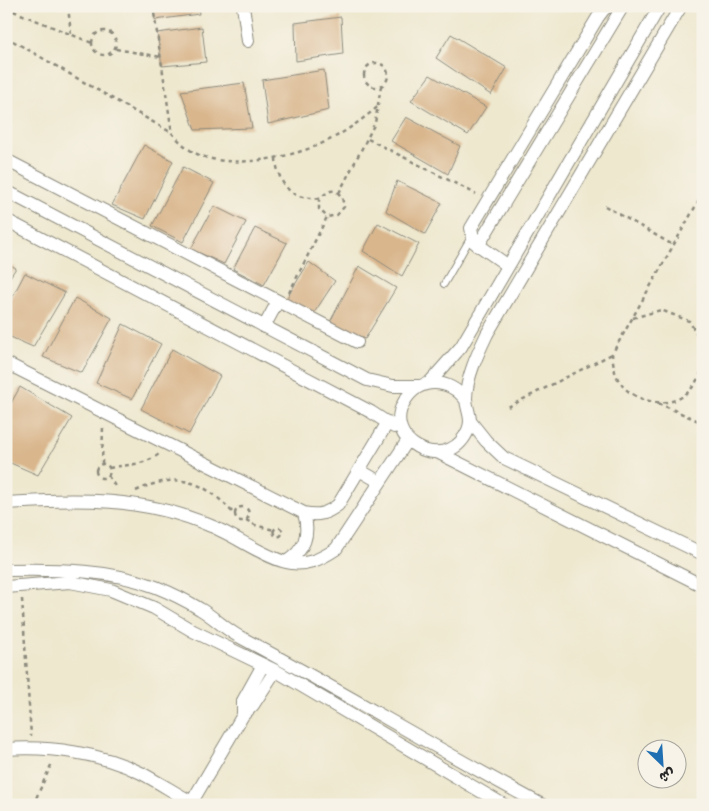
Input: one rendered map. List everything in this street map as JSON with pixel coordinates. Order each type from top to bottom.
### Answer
[{"type":"street","points":[[243,6],[248,41]]},
{"type":"street","points":[[507,265],[474,241],[470,228],[598,17],[604,9],[610,6]]},
{"type":"street","points":[[474,241],[624,6]]},
{"type":"street","points":[[406,438],[400,422],[401,407],[408,394],[425,384],[461,347],[507,265],[660,6]]},
{"type":"street","points":[[681,6],[487,334],[470,376],[466,400],[470,421],[486,441],[504,458],[703,554]]},
{"type":"street","points":[[6,160],[357,342]]},
{"type":"street","points":[[6,191],[367,380],[394,386],[425,384],[451,386],[466,400]]},
{"type":"street","points":[[6,220],[388,422],[422,450],[439,453],[703,586]]},
{"type":"street","points":[[264,326],[280,302]]},
{"type":"street","points":[[6,363],[304,513],[316,516],[328,512],[338,505],[388,422]]},
{"type":"street","points":[[439,453],[454,448],[465,436],[470,421]]},
{"type":"street","points":[[6,503],[94,499],[153,507],[211,525],[286,562],[303,564],[321,559],[336,549],[406,438]]},
{"type":"street","points":[[359,470],[380,482]]},
{"type":"street","points":[[286,562],[303,547],[307,530],[304,513]]},
{"type":"street","points":[[6,570],[69,570],[115,576],[156,587],[200,608],[237,636],[467,766],[542,805]]},
{"type":"street","points":[[6,587],[70,582],[111,590],[154,608],[193,631],[264,666],[504,805]]},
{"type":"street","points":[[6,749],[58,750],[104,760],[139,772],[193,804],[243,715],[243,701],[264,666],[262,649]]},
{"type":"lane","points":[[444,284],[474,241]]},
{"type":"path","points":[[68,6],[71,35]]},
{"type":"path","points":[[153,6],[172,133]]},
{"type":"path","points":[[6,8],[92,43]]},
{"type":"path","points":[[116,49],[114,35],[105,31],[96,34],[92,48],[99,55],[108,55],[116,49],[161,57]]},
{"type":"path","points":[[6,37],[172,133],[184,146],[214,160],[245,161],[276,158],[304,150],[331,139],[356,124],[380,105]]},
{"type":"path","points":[[339,194],[368,139],[380,105],[382,86],[387,78],[386,69],[378,64],[369,65],[364,72],[365,82],[372,87],[382,86]]},
{"type":"path","points":[[368,139],[488,201]]},
{"type":"path","points":[[276,158],[277,171],[282,184],[292,193],[305,198],[319,198],[328,191],[339,194],[344,202],[341,212],[327,217],[280,302]]},
{"type":"path","points":[[508,407],[612,354],[703,192]]},
{"type":"path","points":[[319,198],[319,209],[327,217]]},
{"type":"path","points":[[605,206],[673,244]]},
{"type":"path","points":[[632,318],[661,310],[689,321],[703,344]]},
{"type":"path","points":[[612,354],[617,378],[634,396],[658,403],[703,423]]},
{"type":"path","points":[[658,403],[678,399],[694,386],[703,369]]},
{"type":"path","points":[[103,412],[102,464],[98,466],[97,474],[104,478],[108,476]]},
{"type":"path","points":[[102,464],[109,468],[150,461],[167,444]]},
{"type":"path","points":[[109,468],[108,476],[111,484],[123,492]]},
{"type":"path","points":[[131,493],[154,482],[184,480],[212,493],[234,514],[238,521],[246,520],[255,525],[274,530]]},
{"type":"path","points":[[234,514],[238,508],[246,508],[249,515],[246,520]]},
{"type":"path","points":[[21,586],[32,748]]},
{"type":"path","points":[[33,805],[58,750]]},
{"type":"building","points":[[153,6],[198,6],[199,14],[155,20]]},
{"type":"building","points":[[341,17],[343,54],[296,61],[295,23]]},
{"type":"building","points":[[202,27],[206,62],[162,66],[157,33]]},
{"type":"building","points":[[451,34],[507,68],[491,95],[436,58]]},
{"type":"building","points":[[324,70],[329,110],[268,124],[262,80]]},
{"type":"building","points":[[430,75],[486,107],[468,135],[411,101]]},
{"type":"building","points":[[244,83],[252,128],[195,130],[181,91]]},
{"type":"building","points":[[406,117],[460,146],[448,174],[391,141]]},
{"type":"building","points":[[144,145],[173,161],[145,219],[112,205]]},
{"type":"building","points":[[183,167],[214,183],[183,242],[152,226]]},
{"type":"building","points":[[397,181],[442,203],[425,234],[386,211]]},
{"type":"building","points":[[214,206],[246,222],[224,264],[191,249]]},
{"type":"building","points":[[378,223],[419,244],[402,276],[363,251]]},
{"type":"building","points":[[255,228],[287,243],[264,285],[233,269]]},
{"type":"building","points":[[309,262],[335,281],[314,313],[283,304]]},
{"type":"building","points":[[6,263],[16,268],[6,283]]},
{"type":"building","points":[[359,266],[396,288],[365,339],[330,322]]},
{"type":"building","points":[[25,273],[65,293],[33,347],[6,335],[6,309]]},
{"type":"building","points":[[75,298],[112,318],[82,373],[43,357]]},
{"type":"building","points":[[123,324],[161,344],[132,399],[96,383]]},
{"type":"building","points":[[172,349],[220,376],[189,434],[141,409]]},
{"type":"building","points":[[20,387],[72,418],[38,475],[6,461],[6,412]]}]
